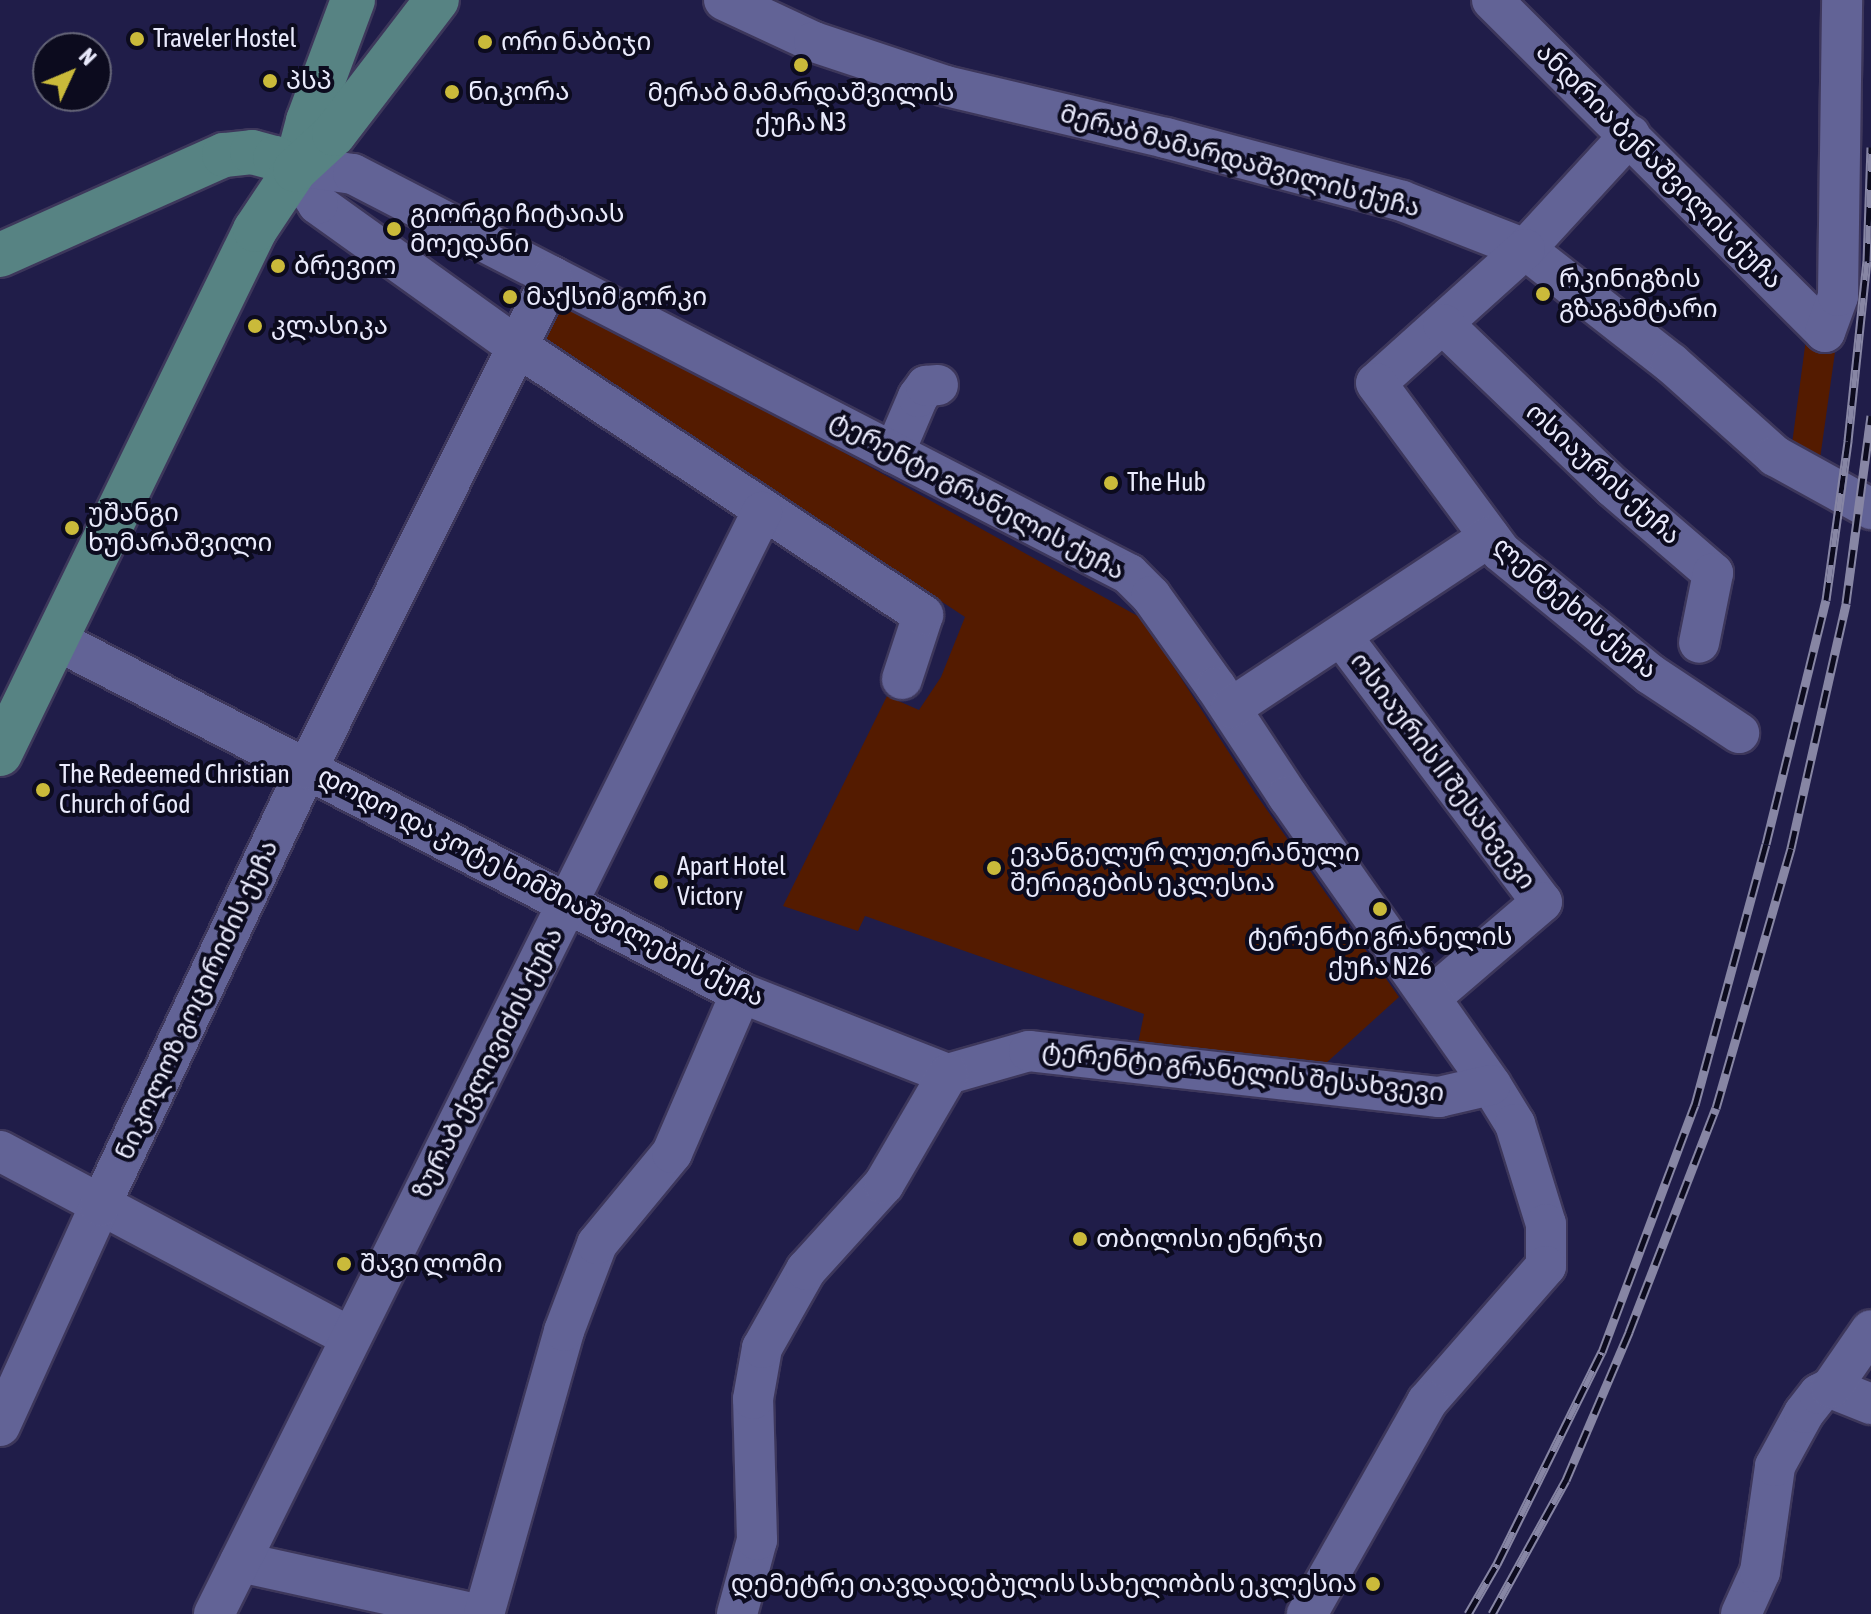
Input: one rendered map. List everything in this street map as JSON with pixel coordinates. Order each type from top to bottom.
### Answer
[{"type":"main road","points":[[321,127],[325,75],[353,0]]},
{"type":"main road","points":[[0,754],[261,220],[321,127],[411,7]]},
{"type":"main road","points":[[252,152],[321,127]]},
{"type":"main road","points":[[0,255],[210,160],[240,151],[275,158],[295,170]]},
{"type":"main road","points":[[252,152],[266,175],[261,220]]},
{"type":"street","name":"მერაბ მამარდაშვილის ქუჩა","points":[[724,0],[814,42],[946,86],[1402,201],[1525,249],[1671,363],[1775,456],[1871,509]]},
{"type":"street","name":"ანდრია ბენაშვილის ქუჩა","points":[[1492,0],[1825,332],[1838,296],[1842,0]]},
{"type":"street","points":[[321,127],[341,163],[353,174]]},
{"type":"street","points":[[1443,324],[1525,249],[1630,135]]},
{"type":"street","name":"ტერენტი გრანელის ქუჩა","points":[[295,170],[312,168],[353,174],[1129,574],[1151,596],[1231,708],[1288,796],[1431,997],[1515,1124],[1546,1224],[1546,1266],[1427,1402],[1307,1614]]},
{"type":"street","points":[[295,170],[318,204],[516,346],[762,512],[923,615],[902,679]]},
{"type":"street","name":"ნიკოლოზ გოცირიძის ქუჩა","points":[[0,1426],[100,1206],[307,769],[552,277]]},
{"type":"street","name":"ლენტეხის ქუჩა","points":[[1443,324],[1376,383],[1501,552],[1650,674],[1739,733]]},
{"type":"street","name":"ოსიაურის ქუჩა","points":[[1443,324],[1613,487],[1713,573],[1699,643]]},
{"type":"street","points":[[894,453],[918,397],[926,386],[938,385]]},
{"type":"street","name":"ზურაბ ქვლივიძის ქუჩა","points":[[214,1614],[762,512]]},
{"type":"street","points":[[1231,708],[1489,537]]},
{"type":"street","name":"ოსიაურის II შესახვევი","points":[[1342,637],[1542,902],[1431,997]]},
{"type":"street","name":"დოდო და კოტე ხიმშიაშვილების ქუჩა","points":[[56,640],[741,993],[948,1074]]},
{"type":"street","points":[[484,1614],[564,1331],[597,1244],[672,1153],[741,993]]},
{"type":"street","name":"ტერენტი გრანელის შესახვევი","points":[[948,1074],[1029,1051],[1439,1097],[1491,1085]]},
{"type":"street","points":[[737,1614],[757,1540],[753,1399],[762,1348],[806,1270],[884,1184],[948,1074]]},
{"type":"street","points":[[0,1151],[350,1337]]},
{"type":"street","points":[[1741,1614],[1760,1572],[1775,1466],[1804,1413],[1819,1394],[1831,1388],[1871,1330]]},
{"type":"street","points":[[1831,1388],[1871,1404]]},
{"type":"street","points":[[240,1562],[477,1614]]},
{"type":"shaded area","points":[[565,297],[1143,619],[1255,793],[1399,997],[1314,1074],[1135,1058],[1144,1014],[865,916],[858,931],[783,906],[887,696],[919,710],[941,677],[965,617],[543,338]]},
{"type":"shaded area","points":[[1808,324],[1835,352],[1819,466],[1792,444]]},
{"type":"railway","points":[[1468,1614],[1497,1564],[1602,1352],[1695,1105],[1766,844],[1826,600],[1848,441],[1867,261],[1871,147]]},
{"type":"railway","points":[[1492,1614],[1566,1480],[1629,1332],[1716,1108],[1791,848],[1846,603],[1871,416]]},
{"type":"place","name":"Traveler Hostel","points":[[137,39]]},
{"type":"place","name":"ორი ნაბიჯი","points":[[485,42]]},
{"type":"place","name":"მერაბ მამარდაშვილის ქუჩა N3","points":[[801,65]]},
{"type":"place","name":"პსპ","points":[[270,81]]},
{"type":"place","name":"ნიკორა","points":[[452,92]]},
{"type":"place","name":"გიორგი ჩიტაიას მოედანი","points":[[394,229]]},
{"type":"place","name":"ბრევიო","points":[[278,266]]},
{"type":"place","name":"რკინიგზის გზაგამტარი","points":[[1543,294]]},
{"type":"place","name":"მაქსიმ გორკი","points":[[510,297]]},
{"type":"place","name":"კლასიკა","points":[[255,326]]},
{"type":"place","name":"The Hub","points":[[1111,483]]},
{"type":"place","name":"უშანგი ხუმარაშვილი","points":[[72,528]]},
{"type":"place","name":"The Redeemed Christian Church of God","points":[[43,790]]},
{"type":"place","name":"ევანგელურ ლუთერანული შერიგების ეკლესია","points":[[994,868]]},
{"type":"place","name":"Apart Hotel Victory","points":[[661,882]]},
{"type":"place","name":"ტერენტი გრანელის ქუჩა N26","points":[[1380,909]]},
{"type":"place","name":"თბილისი ენერჯი","points":[[1080,1239]]},
{"type":"place","name":"შავი ლომი","points":[[344,1264]]},
{"type":"place","name":"დემეტრე თავდადებულის სახელობის ეკლესია","points":[[1373,1584]]}]
